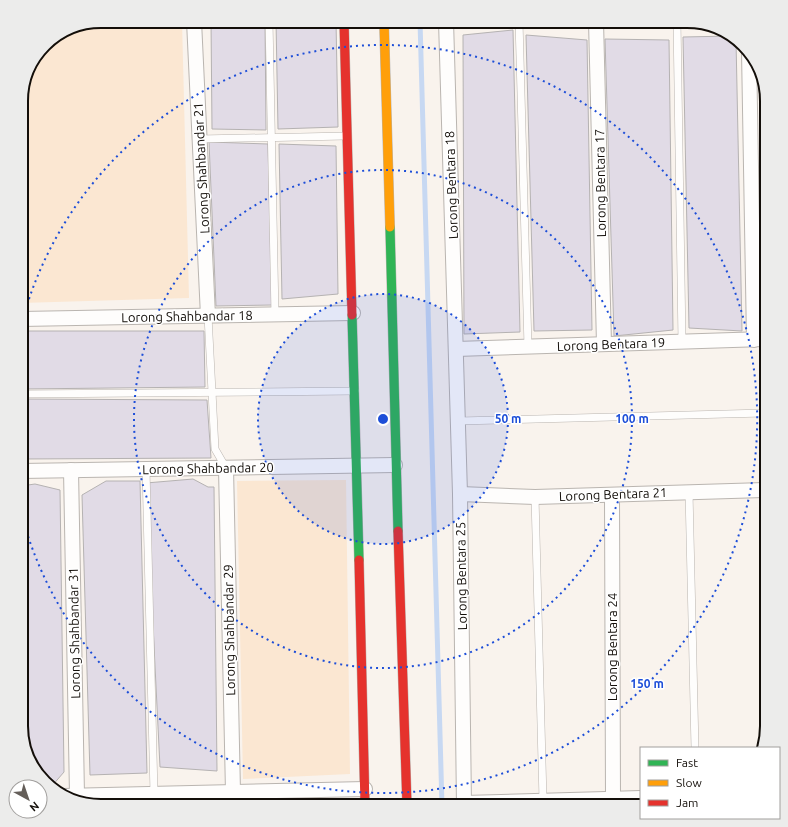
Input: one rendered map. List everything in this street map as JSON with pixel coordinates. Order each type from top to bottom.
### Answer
[{"type":"street","name":"Lorong Shahbandar 21","points":[[194,28],[208,316]]},
{"type":"street","points":[[344,28],[348,221],[356,392],[356,466],[365,799]]},
{"type":"street","points":[[384,28],[395,465],[407,799]]},
{"type":"street","name":"Lorong Bentara 18","points":[[446,28],[456,349]]},
{"type":"street","name":"Lorong Bentara 17","points":[[596,28],[604,344]]},
{"type":"street","points":[[750,64],[760,316]]},
{"type":"street","name":"Lorong Shahbandar 18","points":[[28,319],[353,313]]},
{"type":"street","name":"Lorong Bentara 19","points":[[456,349],[760,340]]},
{"type":"street","name":"Lorong Bentara 25","points":[[456,349],[460,494],[464,799]]},
{"type":"street","name":"Lorong Shahbandar 20","points":[[28,471],[395,465]]},
{"type":"street","name":"Lorong Shahbandar 29","points":[[226,468],[233,792]]},
{"type":"street","name":"Lorong Shahbandar 31","points":[[71,470],[77,795]]},
{"type":"street","name":"Lorong Bentara 21","points":[[460,494],[534,497],[760,490]]},
{"type":"street","name":"Lorong Bentara 24","points":[[612,494],[613,799]]},
{"type":"street","points":[[78,795],[159,798],[233,792],[365,789]]},
{"type":"street","points":[[613,799],[640,798]]},
{"type":"lane","points":[[269,28],[275,314]]},
{"type":"lane","points":[[519,28],[528,346]]},
{"type":"lane","points":[[677,28],[682,342]]},
{"type":"lane","points":[[200,139],[347,136]]},
{"type":"lane","points":[[208,316],[215,449],[226,468]]},
{"type":"lane","points":[[28,394],[356,392]]},
{"type":"lane","points":[[458,422],[760,413]]},
{"type":"lane","points":[[146,469],[159,798]]},
{"type":"lane","points":[[689,492],[695,747]]},
{"type":"lane","points":[[534,497],[543,799]]},
{"type":"shaded area","points":[[101,28],[182,28],[189,298],[28,303],[28,96],[30,82],[40,61],[49,49],[61,40],[78,32],[87,29]]},
{"type":"shaded area","points":[[346,480],[350,774],[243,779],[237,481]]},
{"type":"building","points":[[211,28],[265,28],[266,130],[212,129]]},
{"type":"building","points":[[276,28],[336,28],[338,127],[278,129]]},
{"type":"building","points":[[513,30],[520,332],[464,334],[463,35]]},
{"type":"building","points":[[526,35],[587,40],[592,330],[534,331]]},
{"type":"building","points":[[719,36],[736,47],[742,331],[689,328],[683,37]]},
{"type":"building","points":[[605,39],[669,40],[673,330],[614,336]]},
{"type":"building","points":[[209,142],[268,144],[272,305],[216,306]]},
{"type":"building","points":[[279,144],[336,146],[338,294],[282,299]]},
{"type":"building","points":[[28,331],[204,331],[205,387],[28,389]]},
{"type":"building","points":[[28,399],[207,400],[211,458],[28,459]]},
{"type":"building","points":[[193,479],[208,487],[214,487],[217,771],[160,767],[146,483]]},
{"type":"building","points":[[106,481],[140,481],[147,773],[90,775],[82,495]]},
{"type":"building","points":[[35,484],[60,490],[64,772],[55,782],[49,778],[43,770],[34,754],[29,740],[28,485]]},
{"type":"waterway","points":[[420,28],[442,799]]},
{"type":"traffic: fast","points":[[390,227],[398,531]]},
{"type":"traffic: fast","points":[[352,315],[359,560]]},
{"type":"traffic: slow","points":[[384,28],[390,227]]},
{"type":"traffic: jam","points":[[344,28],[352,315]]},
{"type":"traffic: jam","points":[[398,531],[407,799]]},
{"type":"traffic: jam","points":[[359,560],[365,799]]}]
